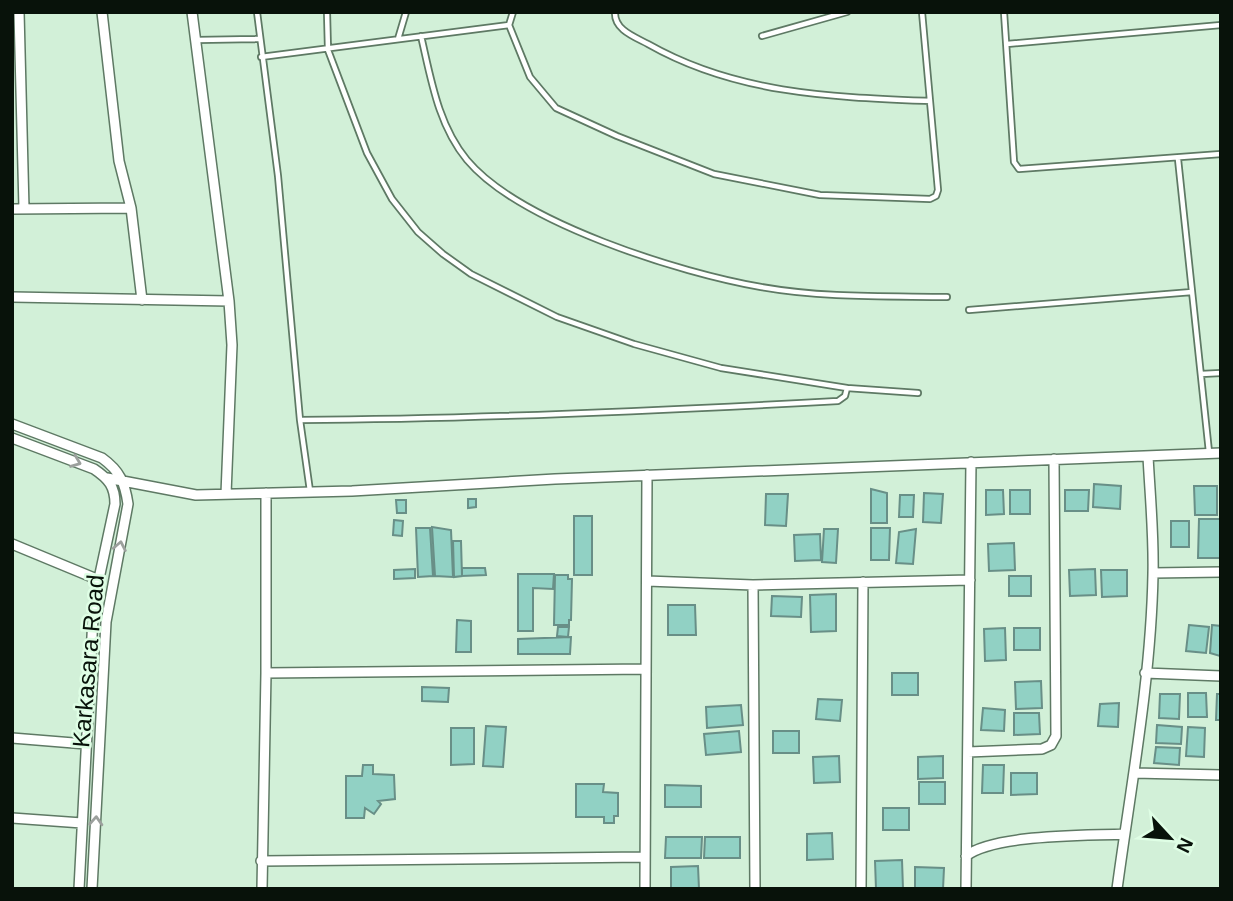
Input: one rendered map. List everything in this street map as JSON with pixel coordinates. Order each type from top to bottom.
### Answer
[{"type":"street","points":[[19,12],[16,32],[24,209]]},
{"type":"street","points":[[102,12],[119,160],[131,208],[142,300]]},
{"type":"street","points":[[192,12],[229,301],[232,345],[226,494]]},
{"type":"street","points":[[12,209],[131,208]]},
{"type":"street","points":[[12,298],[229,301]]},
{"type":"street","points":[[12,424],[102,458],[114,467],[123,481]]},
{"type":"street","points":[[12,438],[94,469],[107,478],[196,495],[1221,453]]},
{"type":"street","points":[[1117,889],[1134,773],[1153,573],[1148,456]]},
{"type":"street","points":[[968,752],[1042,749],[1051,745],[1056,736],[1054,460]]},
{"type":"street","points":[[966,889],[971,462]]},
{"type":"street","points":[[645,889],[647,475]]},
{"type":"street","name":"Karkasara Road","points":[[79,889],[92,638],[99,580],[115,504],[115,494],[107,478]]},
{"type":"street","name":"Karkasara Road","points":[[92,889],[106,622],[128,504],[123,481]]},
{"type":"street","points":[[262,889],[266,493]]},
{"type":"street","points":[[12,544],[99,580]]},
{"type":"street","points":[[1153,573],[1221,572]]},
{"type":"street","points":[[647,581],[753,585],[970,580]]},
{"type":"street","points":[[861,889],[863,582]]},
{"type":"street","points":[[753,585],[755,889]]},
{"type":"street","points":[[266,673],[646,669]]},
{"type":"street","points":[[1145,673],[1221,676]]},
{"type":"street","points":[[12,738],[86,744]]},
{"type":"street","points":[[1134,773],[1221,775]]},
{"type":"street","points":[[12,818],[82,822]]},
{"type":"street","points":[[966,856],[980,848],[1012,842],[1124,834]]},
{"type":"street","points":[[261,861],[645,857]]},
{"type":"lane","points":[[257,12],[278,176],[300,420],[310,492]]},
{"type":"lane","points":[[327,12],[328,50],[367,153],[392,199],[418,232],[471,274],[557,317],[634,344],[722,369],[847,388],[918,393]]},
{"type":"lane","points":[[398,40],[406,12]]},
{"type":"lane","points":[[513,12],[509,25],[530,77],[556,108],[617,136],[714,174],[820,195],[930,199],[936,196],[938,190],[922,12]]},
{"type":"lane","points":[[615,12],[614,16],[624,31],[726,78],[825,96],[930,101]]},
{"type":"lane","points":[[762,36],[847,12]]},
{"type":"lane","points":[[1004,12],[1014,162],[1019,169],[1221,155]]},
{"type":"lane","points":[[261,57],[509,25]]},
{"type":"lane","points":[[1007,44],[1221,25]]},
{"type":"lane","points":[[421,36],[435,98],[447,127],[466,159],[492,185],[563,225],[632,251],[709,275],[762,287],[841,296],[947,297]]},
{"type":"lane","points":[[195,40],[259,39]]},
{"type":"lane","points":[[1178,159],[1209,453]]},
{"type":"lane","points":[[969,310],[1192,292]]},
{"type":"lane","points":[[1201,374],[1221,373]]},
{"type":"lane","points":[[300,420],[651,411],[838,401],[845,396],[847,388]]},
{"type":"building","points":[[1094,484],[1121,486],[1120,509],[1093,507]]},
{"type":"building","points":[[1194,486],[1217,486],[1217,515],[1195,515]]},
{"type":"building","points":[[871,489],[887,493],[887,523],[871,523]]},
{"type":"building","points":[[986,490],[1003,490],[1004,514],[986,515]]},
{"type":"building","points":[[1010,490],[1030,490],[1030,514],[1010,514]]},
{"type":"building","points":[[1065,490],[1089,490],[1088,511],[1065,511]]},
{"type":"building","points":[[924,493],[943,494],[941,523],[923,522]]},
{"type":"building","points":[[766,494],[788,494],[786,526],[765,525]]},
{"type":"building","points":[[900,495],[914,495],[913,517],[899,517]]},
{"type":"building","points":[[468,499],[476,499],[476,507],[468,508]]},
{"type":"building","points":[[396,500],[406,500],[406,513],[397,513]]},
{"type":"building","points":[[574,516],[592,516],[592,575],[574,575]]},
{"type":"building","points":[[1199,519],[1221,519],[1221,558],[1198,558]]},
{"type":"building","points":[[394,520],[403,521],[402,536],[393,535]]},
{"type":"building","points":[[1171,521],[1189,521],[1189,547],[1171,547]]},
{"type":"building","points":[[432,527],[451,530],[453,577],[435,576]]},
{"type":"building","points":[[416,528],[430,528],[433,576],[418,577]]},
{"type":"building","points":[[871,528],[890,528],[889,560],[871,560]]},
{"type":"building","points":[[824,529],[838,529],[836,563],[822,562]]},
{"type":"building","points":[[916,529],[913,564],[896,563],[899,532]]},
{"type":"building","points":[[820,534],[821,560],[795,561],[794,535]]},
{"type":"building","points":[[453,541],[461,541],[462,576],[454,577]]},
{"type":"building","points":[[1014,543],[1015,570],[989,571],[988,544]]},
{"type":"building","points":[[462,568],[485,568],[486,575],[462,576]]},
{"type":"building","points":[[415,569],[415,578],[394,579],[394,570]]},
{"type":"building","points":[[1095,569],[1096,595],[1070,596],[1069,570]]},
{"type":"building","points":[[1101,570],[1127,570],[1127,596],[1102,597]]},
{"type":"building","points":[[518,574],[554,574],[553,589],[533,588],[533,631],[518,631]]},
{"type":"building","points":[[555,575],[568,575],[568,579],[572,579],[569,625],[554,625]]},
{"type":"building","points":[[1009,576],[1031,576],[1031,596],[1009,596]]},
{"type":"building","points":[[836,594],[836,631],[811,632],[810,595]]},
{"type":"building","points":[[772,596],[802,597],[801,617],[771,616]]},
{"type":"building","points":[[668,605],[695,605],[696,635],[668,635]]},
{"type":"building","points":[[457,620],[471,621],[471,652],[456,652]]},
{"type":"building","points":[[1189,625],[1209,627],[1206,653],[1186,651]]},
{"type":"building","points":[[1212,625],[1221,626],[1220,656],[1210,653]]},
{"type":"building","points":[[558,627],[569,627],[568,637],[557,636]]},
{"type":"building","points":[[1005,628],[1006,660],[985,661],[984,629]]},
{"type":"building","points":[[1014,628],[1040,628],[1040,650],[1014,650]]},
{"type":"building","points":[[571,637],[570,654],[518,654],[518,639]]},
{"type":"building","points":[[892,673],[918,673],[918,695],[892,695]]},
{"type":"building","points":[[1041,681],[1042,708],[1016,709],[1015,682]]},
{"type":"building","points":[[422,687],[449,688],[448,702],[422,701]]},
{"type":"building","points":[[1188,693],[1206,693],[1207,717],[1188,717]]},
{"type":"building","points":[[1160,694],[1180,694],[1179,719],[1159,718]]},
{"type":"building","points":[[1217,694],[1221,694],[1221,720],[1216,720]]},
{"type":"building","points":[[818,699],[842,700],[840,721],[816,719]]},
{"type":"building","points":[[1119,703],[1118,727],[1098,726],[1100,704]]},
{"type":"building","points":[[741,705],[743,725],[707,728],[706,707]]},
{"type":"building","points":[[983,708],[1005,710],[1004,731],[981,730]]},
{"type":"building","points":[[1014,713],[1039,713],[1040,734],[1014,735]]},
{"type":"building","points":[[1157,725],[1182,727],[1181,744],[1156,743]]},
{"type":"building","points":[[486,726],[506,727],[503,767],[483,766]]},
{"type":"building","points":[[1188,727],[1205,728],[1204,757],[1186,756]]},
{"type":"building","points":[[451,728],[474,728],[474,764],[451,765]]},
{"type":"building","points":[[739,731],[741,752],[706,755],[704,734]]},
{"type":"building","points":[[773,731],[799,731],[799,753],[773,753]]},
{"type":"building","points":[[1156,747],[1180,748],[1179,765],[1154,763]]},
{"type":"building","points":[[839,756],[840,782],[814,783],[813,757]]},
{"type":"building","points":[[943,756],[943,778],[918,779],[918,757]]},
{"type":"building","points":[[363,765],[373,765],[373,774],[394,775],[395,799],[378,801],[381,804],[374,814],[365,808],[364,818],[346,818],[346,776],[362,776]]},
{"type":"building","points":[[983,765],[1004,765],[1003,793],[982,793]]},
{"type":"building","points":[[1011,773],[1037,773],[1037,794],[1011,795]]},
{"type":"building","points":[[919,782],[945,782],[945,804],[919,804]]},
{"type":"building","points":[[576,784],[604,784],[603,792],[618,793],[618,816],[614,816],[614,823],[604,823],[604,817],[576,817]]},
{"type":"building","points":[[665,785],[701,786],[701,807],[665,807]]},
{"type":"building","points":[[883,808],[909,808],[909,830],[883,830]]},
{"type":"building","points":[[832,833],[833,859],[807,860],[807,834]]},
{"type":"building","points":[[666,837],[702,837],[701,858],[665,858]]},
{"type":"building","points":[[705,837],[740,837],[740,858],[704,858]]},
{"type":"building","points":[[902,860],[903,889],[876,889],[875,861]]},
{"type":"building","points":[[698,866],[699,889],[671,889],[671,867]]},
{"type":"building","points":[[915,867],[944,868],[943,889],[915,889]]}]
